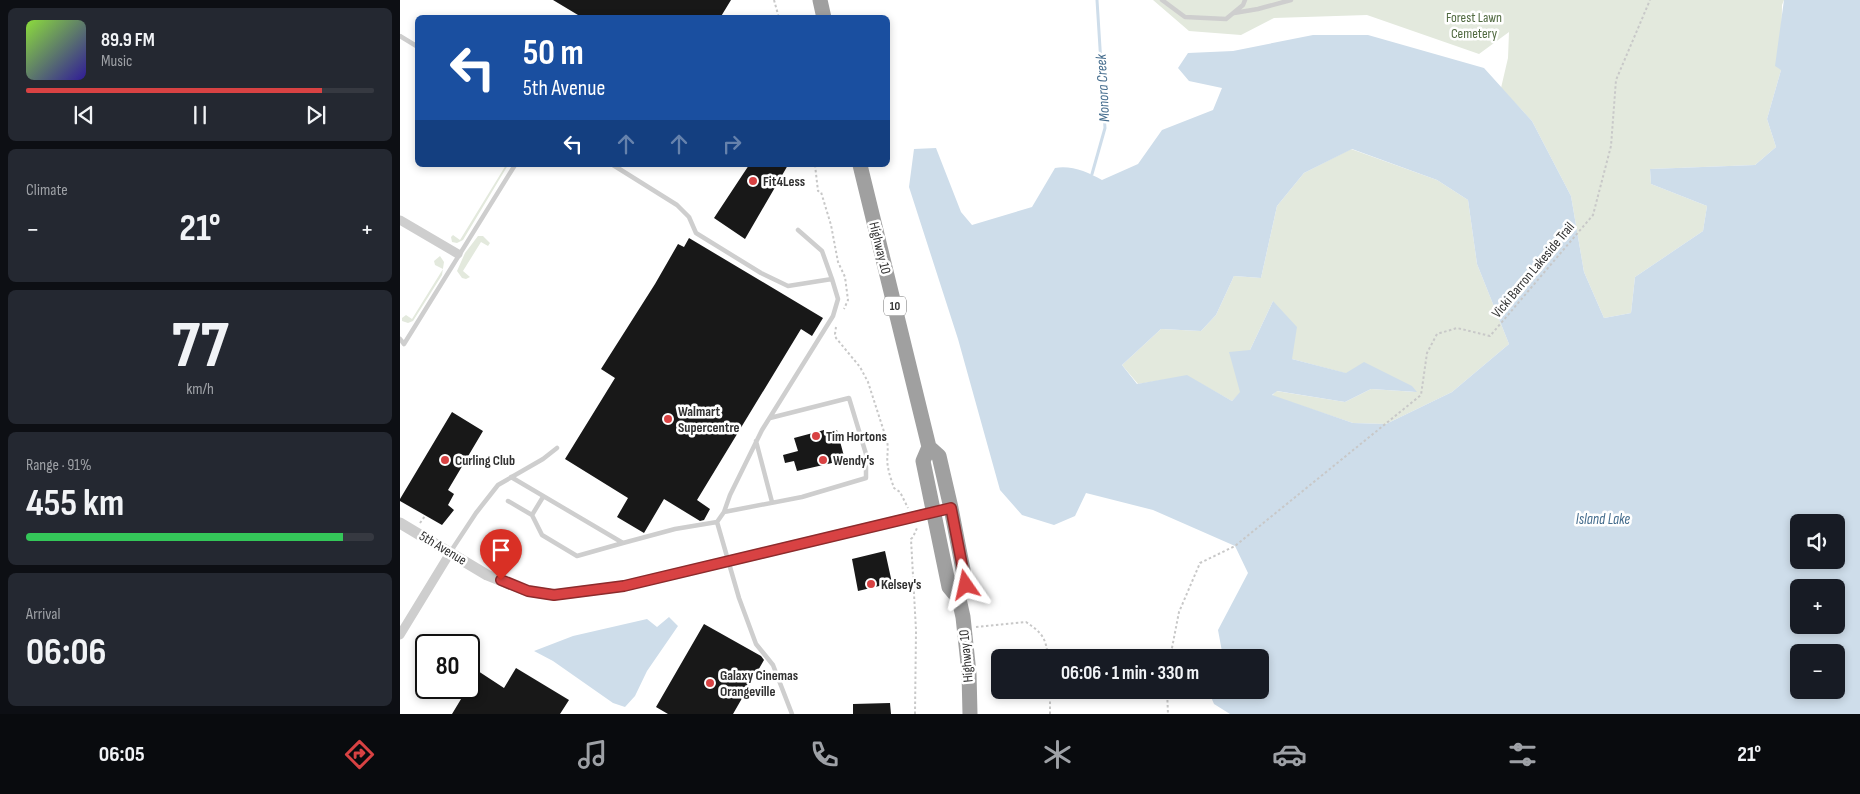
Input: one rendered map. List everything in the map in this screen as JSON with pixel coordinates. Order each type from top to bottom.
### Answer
[{"type":"highway","points":[[820,0],[823,15]]},
{"type":"highway","name":"Highway 10","points":[[860,167],[929,447],[939,456],[951,508],[966,585],[959,599]]},
{"type":"highway","name":"Highway 10","points":[[929,447],[923,461],[950,587],[959,599],[969,673],[970,714]]},
{"type":"street","points":[[400,220],[458,254]]},
{"type":"street","name":"5th Avenue","points":[[400,523],[488,575],[528,591],[554,595],[624,586],[951,508]]},
{"type":"street","points":[[400,635],[450,553]]},
{"type":"lane","points":[[1162,0],[1186,17],[1226,20],[1243,5],[1245,0]]},
{"type":"lane","points":[[1233,13],[1258,9],[1291,0]]},
{"type":"lane","points":[[400,36],[415,45]]},
{"type":"lane","points":[[400,339],[404,344],[458,254],[514,167]]},
{"type":"lane","points":[[615,167],[677,205],[689,217],[696,233],[761,273],[788,286],[832,279]]},
{"type":"lane","points":[[508,501],[532,515],[542,536],[577,556],[675,529],[717,522],[724,512],[730,495],[756,441],[833,316],[838,299],[822,251],[798,230]]},
{"type":"lane","points":[[724,512],[802,496],[866,478],[866,454],[850,398],[770,418]]},
{"type":"lane","points":[[756,441],[772,502]]},
{"type":"lane","points":[[450,553],[476,513],[498,485],[543,460],[557,448]]},
{"type":"lane","points":[[511,477],[623,543]]},
{"type":"lane","points":[[532,515],[543,497]]},
{"type":"lane","points":[[717,522],[739,598],[756,644],[773,665],[792,714]]},
{"type":"path","points":[[774,0],[778,15]]},
{"type":"path","name":"Vicki Barron Lakeside Trail","points":[[1172,649],[1179,612],[1200,563],[1235,546],[1421,395],[1428,353],[1437,334],[1457,328],[1490,336],[1593,215],[1611,146],[1616,80],[1650,0]]},
{"type":"path","points":[[815,167],[818,191],[821,192],[831,225],[838,262],[845,277],[848,300],[840,317]]},
{"type":"path","points":[[837,325],[836,338],[860,367],[868,382],[888,441],[888,468],[894,488],[900,492],[917,527],[914,537],[911,539],[916,630],[915,714]]},
{"type":"path","points":[[419,525],[425,516]]},
{"type":"path","points":[[964,628],[1026,622],[1043,634],[1046,649]]},
{"type":"path","points":[[1050,699],[1050,714]]},
{"type":"path","points":[[1167,699],[1168,714]]},
{"type":"green space","name":"Forest Lawn Cemetery","points":[[1153,0],[1784,0],[1782,5],[1781,70],[1767,119],[1776,147],[1755,165],[1650,169],[1651,184],[1707,206],[1703,231],[1635,277],[1631,313],[1604,318],[1584,272],[1571,196],[1532,121],[1501,88],[1508,58],[1509,32],[1479,54],[1367,15],[1274,18],[1241,35],[1189,31]]},
{"type":"green space","points":[[1351,149],[1437,180],[1468,200],[1477,264],[1509,344],[1452,392],[1386,424],[1353,423],[1272,396],[1276,391],[1345,402],[1371,389],[1416,392],[1292,359],[1273,301],[1250,350],[1240,393],[1232,401],[1187,376],[1138,384],[1122,365],[1161,329],[1201,331],[1216,315],[1234,276],[1261,278],[1277,206],[1304,173]]},
{"type":"green space","points":[[505,167],[507,167],[463,240],[457,243],[452,242],[451,237],[453,235],[460,240]]},
{"type":"green space","points":[[478,236],[483,236],[490,243],[488,246],[481,242],[463,271],[470,277],[462,278],[457,271],[465,253]]},
{"type":"green space","points":[[440,256],[444,262],[443,269],[435,265],[434,261]]},
{"type":"green space","points":[[443,269],[442,275],[413,321],[408,323],[402,321],[402,318],[406,315],[412,319]]},
{"type":"water","name":"Island Lake","points":[[1784,0],[1860,0],[1860,714],[1230,714],[1214,704],[1212,699],[1269,699],[1269,649],[1222,649],[1218,630],[1248,573],[1235,546],[1153,510],[1086,493],[1075,516],[1054,525],[1022,515],[1000,490],[958,339],[909,187],[914,149],[936,148],[961,212],[972,225],[1032,207],[1055,168],[1067,167],[1079,170],[1102,180],[1138,164],[1162,130],[1213,110],[1222,88],[1189,81],[1178,68],[1188,53],[1233,51],[1313,35],[1368,35],[1484,68],[1532,121],[1571,196],[1584,272],[1604,318],[1631,313],[1635,277],[1703,231],[1707,206],[1651,184],[1650,169],[1755,165],[1776,147],[1767,119],[1781,70],[1775,66]],"holes":[[[1352,149],[1437,180],[1468,200],[1477,264],[1509,344],[1452,392],[1386,424],[1353,423],[1272,395],[1277,391],[1345,402],[1371,389],[1417,392],[1412,386],[1364,362],[1346,373],[1292,359],[1297,327],[1273,301],[1250,350],[1229,352],[1240,392],[1232,401],[1187,375],[1137,384],[1122,365],[1161,329],[1201,331],[1216,315],[1234,276],[1261,278],[1277,206],[1304,173]]]},
{"type":"water","points":[[669,617],[678,626],[647,671],[635,696],[625,707],[613,703],[553,661],[534,651],[573,636],[647,619],[657,627]]},
{"type":"building","points":[[553,0],[731,0],[722,15],[578,15]]},
{"type":"building","points":[[748,167],[787,167],[745,239],[714,218]]},
{"type":"building","name":"Walmart Supercentre","points":[[689,238],[823,318],[812,336],[801,329],[697,500],[710,509],[704,520],[700,521],[664,499],[644,533],[617,517],[628,498],[565,459],[615,378],[601,369],[678,244],[684,247]]},
{"type":"building","name":"Curling Club","points":[[452,412],[483,431],[448,490],[454,494],[448,505],[454,510],[442,525],[400,501],[400,499]]},
{"type":"building","points":[[824,430],[824,432],[837,430],[845,460],[797,471],[794,461],[785,463],[783,455],[798,451],[794,438]]},
{"type":"building","points":[[885,551],[892,583],[858,591],[852,559]]},
{"type":"building","name":"Galaxy Cinemas Orangeville","points":[[704,624],[761,656],[764,660],[733,714],[668,714],[656,707]]},
{"type":"building","points":[[516,668],[569,700],[560,714],[452,714],[461,699],[480,699],[480,672],[504,688]]},
{"type":"building","points":[[890,703],[891,714],[853,714],[853,704]]},
{"type":"waterway","name":"Monora Creek","points":[[1092,174],[1105,128],[1097,0]]},
{"type":"place","name":"Fit4Less","points":[[753,181]]},
{"type":"place","name":"Walmart Supercentre","points":[[668,419]]},
{"type":"place","name":"Tim Hortons","points":[[816,436]]},
{"type":"place","name":"Curling Club","points":[[445,460]]},
{"type":"place","name":"Wendy's","points":[[823,460]]},
{"type":"place","name":"Kelsey's","points":[[871,584]]},
{"type":"place","name":"Galaxy Cinemas Orangeville","points":[[710,683]]},
{"type":"route","points":[[501,580],[528,591],[554,595],[624,586],[951,508],[966,585]]}]
